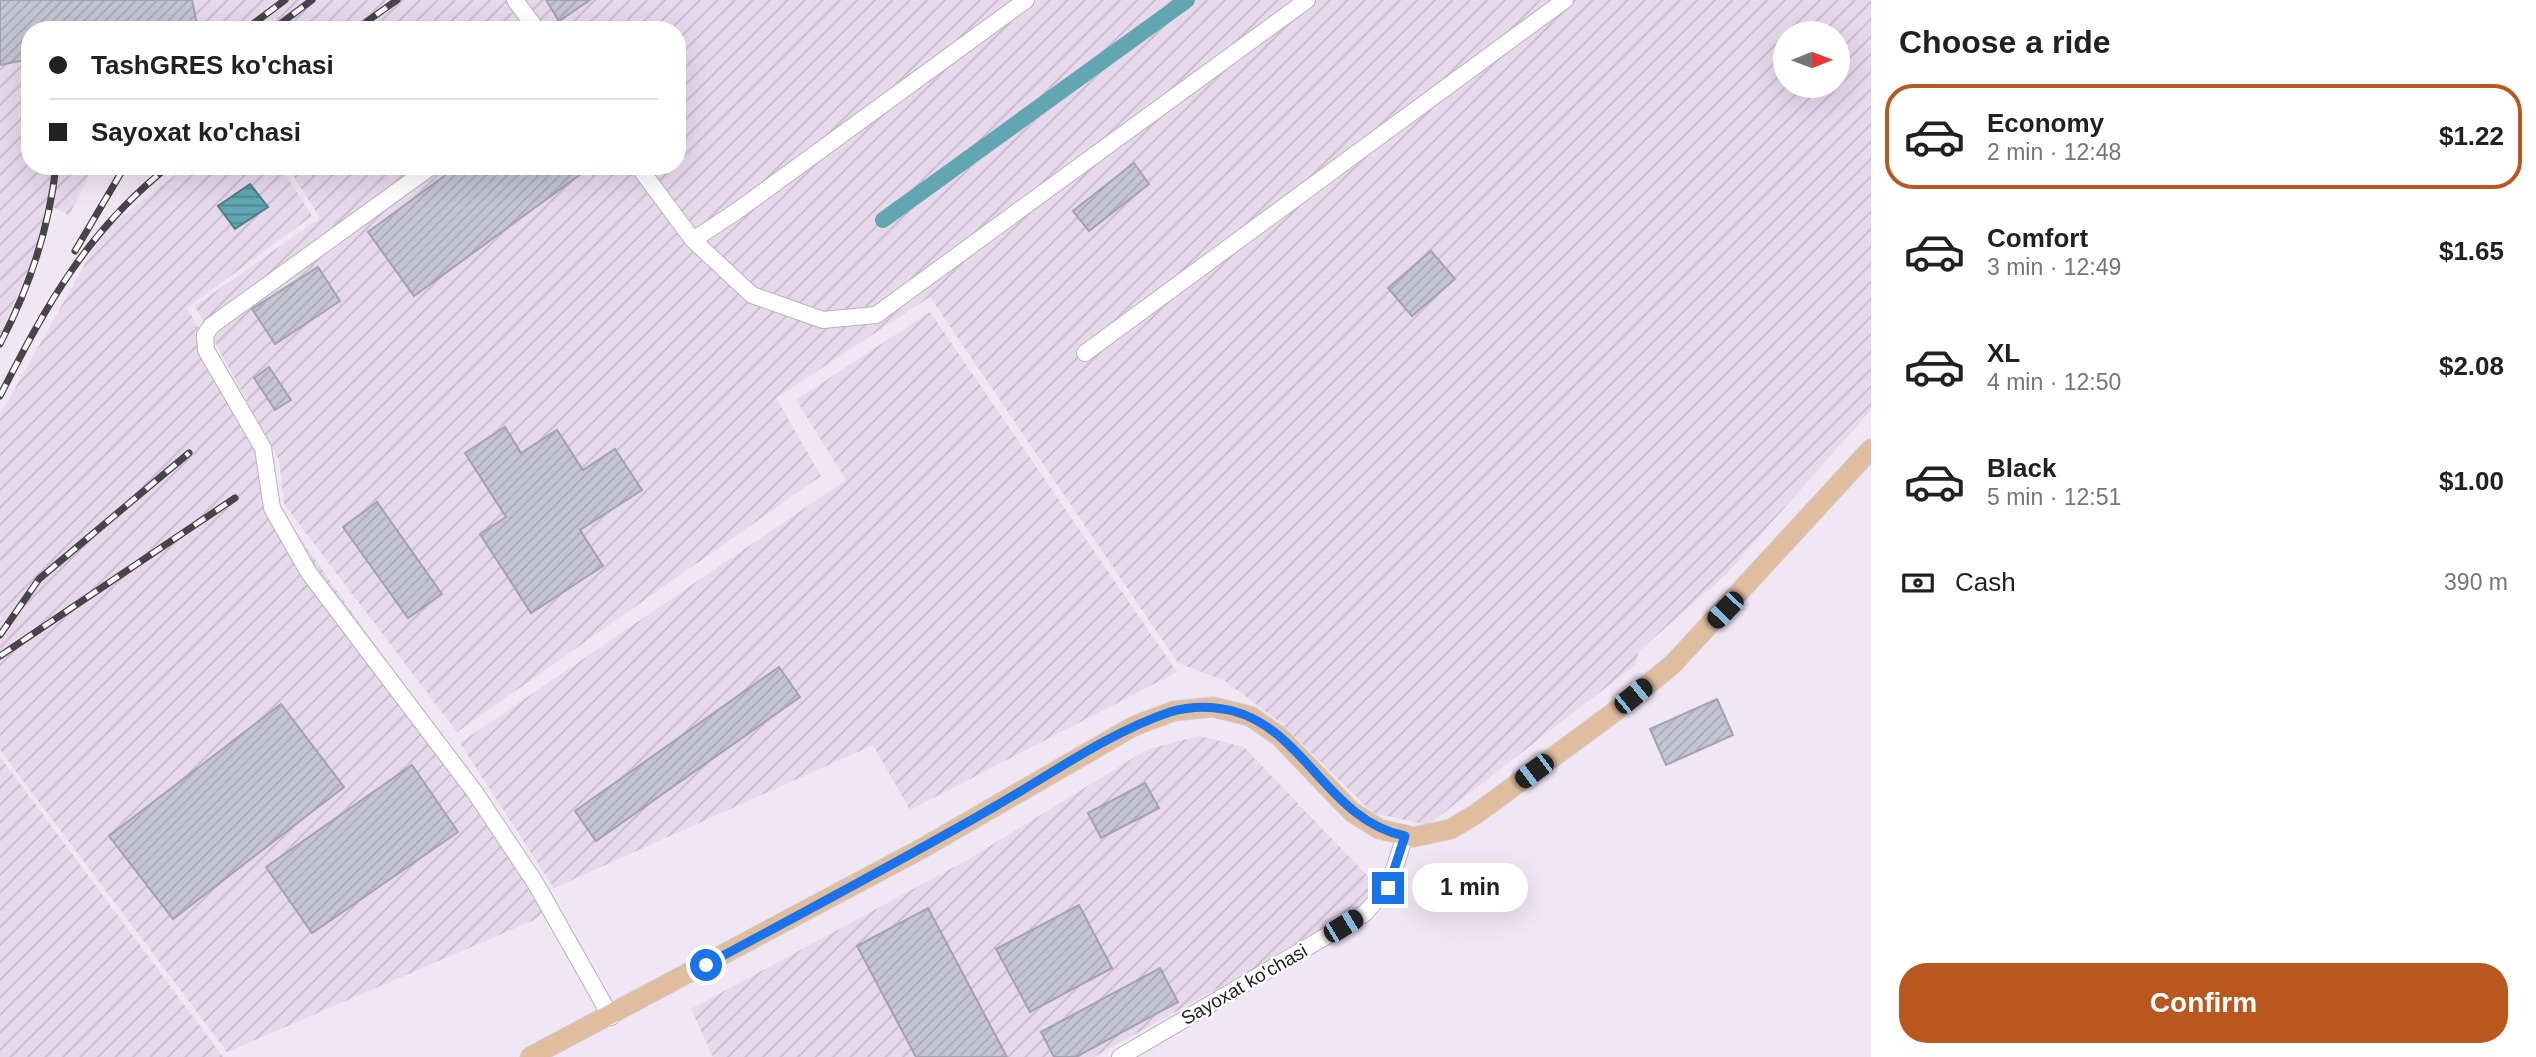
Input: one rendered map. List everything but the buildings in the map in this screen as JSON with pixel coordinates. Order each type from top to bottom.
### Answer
[{"type":"main road","points":[[530,1057],[611,1017],[921,849],[1135,726],[1174,711],[1213,707],[1250,716],[1279,736],[1358,817],[1379,829],[1405,836],[1441,833],[1476,814],[1673,664],[1871,449]]},
{"type":"street","points":[[515,0],[530,21]]},
{"type":"street","points":[[693,240],[749,203],[1026,0]]},
{"type":"street","points":[[645,175],[693,240],[752,295],[823,320],[876,315],[1307,0]]},
{"type":"street","points":[[1085,353],[1565,0]]},
{"type":"street","points":[[420,175],[211,326],[205,335],[206,350],[263,448],[272,508],[309,573],[474,791],[536,884],[611,1017]]},
{"type":"street","name":"Sayoxat ko'chasi","points":[[1119,1057],[1364,914],[1388,888],[1405,836]]},
{"type":"shaded area","points":[[0,0],[1871,0],[1871,410],[1725,575],[1639,651],[1635,665],[1428,825],[1373,813],[1281,723],[1225,681],[1178,663],[930,297],[776,398],[821,476],[457,732],[284,504],[279,460],[195,306],[320,218],[293,175],[686,175],[686,21],[220,21],[223,18],[220,21],[21,21],[21,175],[89,175],[69,215],[50,206],[34,257],[0,335]]},
{"type":"shaded area","points":[[175,175],[286,175],[312,216],[187,308],[274,458],[277,505],[442,741],[549,909],[534,920],[227,1052],[0,750],[0,415],[104,230]]},
{"type":"shaded area","points":[[930,312],[1177,672],[910,810],[873,745],[554,888],[460,743],[846,480],[796,400]]},
{"type":"shaded area","points":[[1199,736],[1244,747],[1381,890],[1354,913],[1094,1057],[713,1057],[691,1009],[967,860],[1148,749]]},
{"type":"shaded area","points":[[0,757],[223,1057],[0,1057]]},
{"type":"water","points":[[250,184],[268,207],[235,229],[218,206]]},
{"type":"waterway","points":[[883,220],[1187,0]]},
{"type":"railway","points":[[257,21],[285,0]]},
{"type":"railway","points":[[284,21],[312,0]]},
{"type":"railway","points":[[368,21],[397,0]]},
{"type":"railway","points":[[0,344],[36,258],[55,175]]},
{"type":"railway","points":[[75,251],[120,175]]},
{"type":"railway","points":[[0,396],[35,330],[71,271],[115,216],[159,175]]},
{"type":"railway","points":[[0,635],[39,579],[189,453]]},
{"type":"railway","points":[[0,656],[235,498]]},
{"type":"route","points":[[706,965],[921,849],[1135,726],[1174,711],[1191,708],[1213,707],[1250,716],[1279,736],[1358,817],[1379,829],[1405,836],[1388,888]]}]
